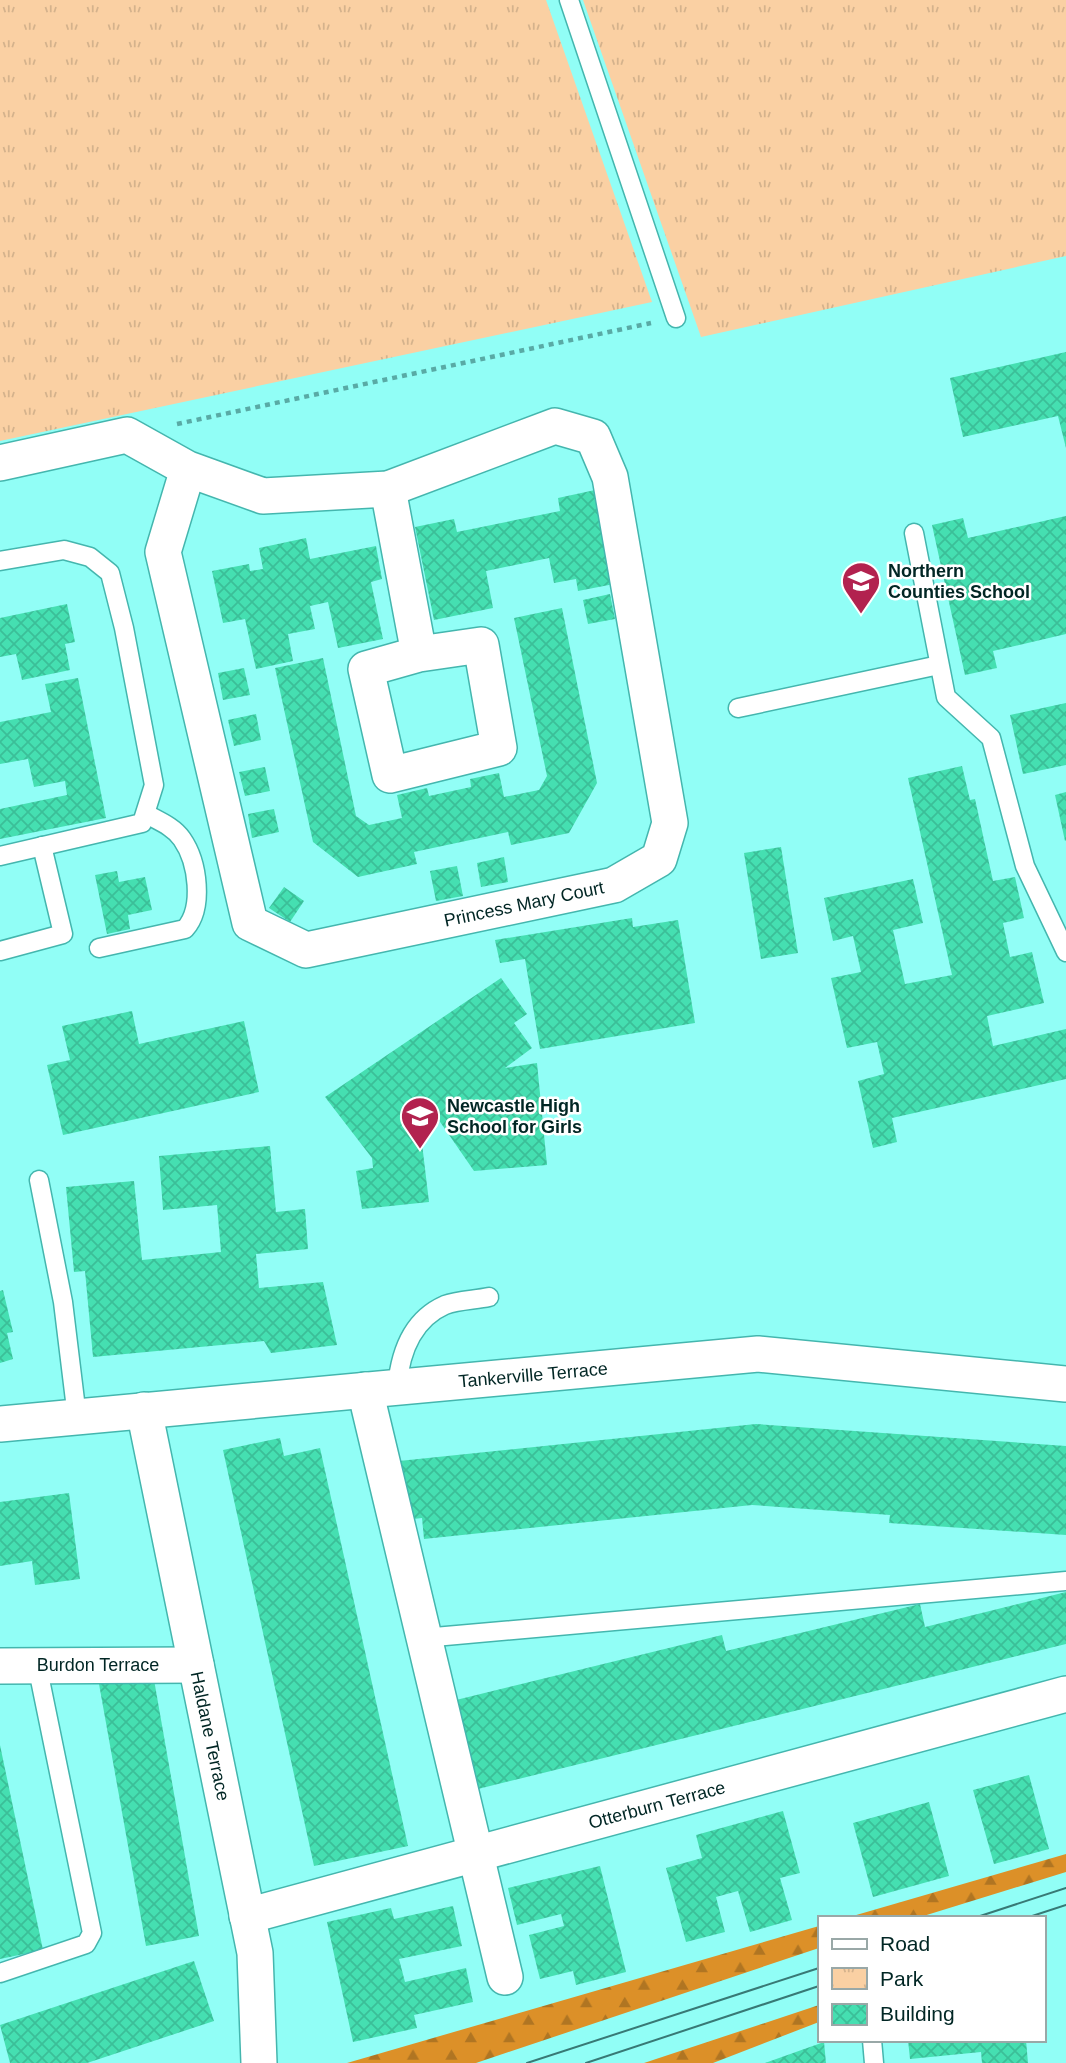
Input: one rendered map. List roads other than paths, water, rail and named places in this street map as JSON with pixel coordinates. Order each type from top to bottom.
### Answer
[{"type":"street","name":"Princess Mary Court","points":[[0,463],[127,435],[188,469],[263,496],[388,489],[555,426],[593,438],[610,477],[670,823],[659,859],[614,885],[306,950],[250,923],[163,552],[188,469]]},
{"type":"street","points":[[388,489],[419,654]]},
{"type":"street","points":[[481,645],[499,748],[390,775],[366,669],[419,654],[481,645]]},
{"type":"street","name":"Tankerville Terrace","points":[[0,1424],[758,1354],[1066,1384]]},
{"type":"street","points":[[381,1388],[423,1638],[505,1977]]},
{"type":"street","name":"Haldane Terrace","points":[[144,1410],[255,1953],[257,2062]]},
{"type":"street","name":"Burdon Terrace","points":[[0,1665],[196,1665]]},
{"type":"street","name":"Otterburn Terrace","points":[[247,1916],[1066,1695]]},
{"type":"lane","points":[[569,0],[676,318]]},
{"type":"lane","points":[[914,533],[946,697],[992,738],[1025,866],[1066,952]]},
{"type":"lane","points":[[0,561],[64,550],[90,557],[110,573],[124,628],[155,785],[142,822],[0,856]]},
{"type":"lane","points":[[738,708],[939,665]]},
{"type":"lane","points":[[99,948],[185,929],[194,919],[197,908],[196,888],[191,859],[182,839],[167,825],[146,814]]},
{"type":"lane","points":[[0,951],[63,934],[42,846]]},
{"type":"lane","points":[[39,1180],[63,1302],[77,1417]]},
{"type":"lane","points":[[381,1388],[415,1328],[444,1306],[489,1297]]},
{"type":"lane","points":[[423,1638],[1066,1581]]},
{"type":"lane","points":[[0,1973],[86,1944],[92,1933],[37,1665]]},
{"type":"lane","points":[[872,2042],[874,2063]]},
{"type":"tram line","points":[[980,1916],[1066,1888]]},
{"type":"tram line","points":[[1032,1916],[1066,1905]]},
{"type":"tram line","points":[[527,2063],[818,1968]]},
{"type":"tram line","points":[[586,2063],[818,1986]]},
{"type":"place","name":"Northern Counties School","points":[[861,615]]},
{"type":"place","name":"Newcastle High School for Girls","points":[[420,1150]]}]
